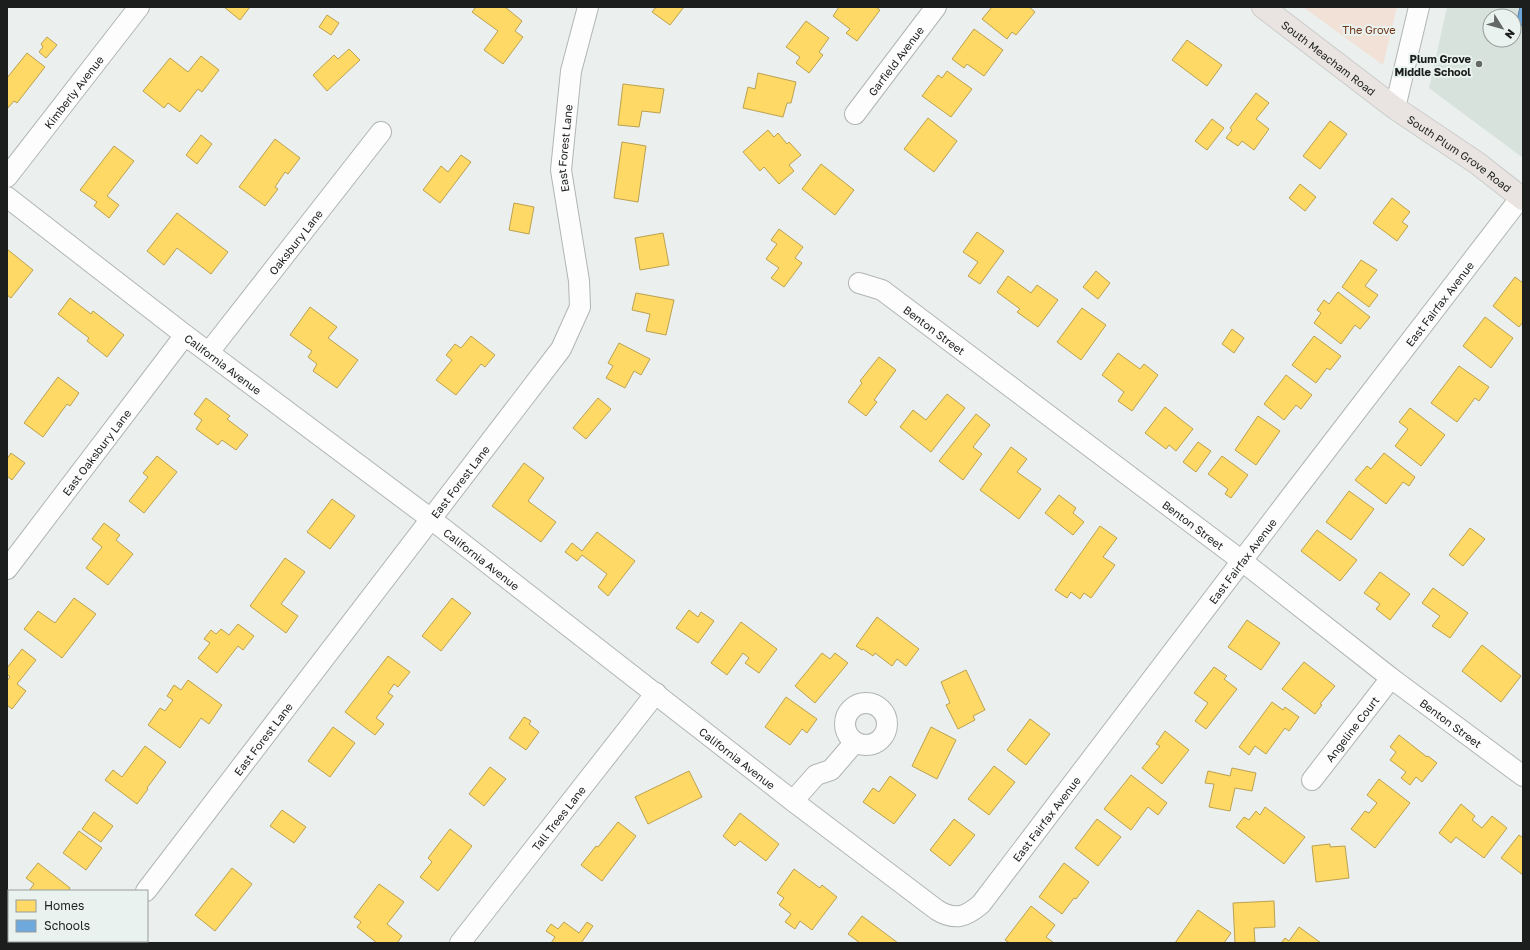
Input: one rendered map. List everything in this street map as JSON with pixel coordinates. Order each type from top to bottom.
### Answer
[{"type":"main road","name":"South Meacham Road","points":[[1263,7],[1395,108]]},
{"type":"main road","name":"South Plum Grove Road","points":[[1395,108],[1478,164],[1522,198]]},
{"type":"street","name":"Kimberly Avenue","points":[[7,177],[139,7]]},
{"type":"street","name":"East Forest Lane","points":[[147,890],[561,349],[580,307],[579,281],[561,170],[571,71],[588,7]]},
{"type":"street","name":"Garfield Avenue","points":[[854,114],[936,7]]},
{"type":"street","points":[[1395,108],[1419,7]]},
{"type":"street","name":"Oaksbury Lane","points":[[209,352],[381,132]]},
{"type":"street","name":"California Avenue","points":[[7,197],[185,335],[431,519],[793,801],[937,910],[946,916],[957,916]]},
{"type":"street","name":"East Fairfax Avenue","points":[[957,916],[971,913],[982,904],[1242,561],[1522,198]]},
{"type":"street","name":"Benton Street","points":[[859,283],[882,290],[1242,561],[1391,678],[1523,776]]},
{"type":"street","name":"East Oaksbury Lane","points":[[7,568],[185,335]]},
{"type":"street","name":"Angeline Court","points":[[1312,780],[1391,678]]},
{"type":"street","name":"Tall Trees Lane","points":[[460,943],[656,693]]},
{"type":"street","points":[[793,801],[816,775],[831,770],[855,742]]},
{"type":"shaded area","name":"Plum Grove Middle School","points":[[1447,7],[1523,7],[1523,158],[1429,88]]},
{"type":"green space","name":"The Grove","points":[[1303,7],[1397,7],[1383,65]]},
{"type":"building: Homes","points":[[224,7],[250,7],[240,20]]},
{"type":"building: Homes","points":[[476,7],[505,7],[522,21],[515,31],[523,37],[503,64],[484,50],[498,31],[472,12]]},
{"type":"building: Homes","points":[[656,7],[684,7],[670,25],[652,12]]},
{"type":"building: Homes","points":[[839,7],[876,7],[880,10],[857,41],[846,33],[850,29],[833,16]]},
{"type":"building: Homes","points":[[992,7],[1029,7],[1035,12],[1016,35],[1012,32],[1007,39],[982,19]]},
{"type":"building: Homes","points":[[327,15],[339,23],[331,35],[319,27]]},
{"type":"building: Homes","points":[[806,21],[829,38],[819,52],[823,55],[809,73],[796,63],[800,57],[786,47]]},
{"type":"building: Homes","points":[[974,29],[1003,50],[984,76],[967,64],[964,68],[952,59]]},
{"type":"building: Homes","points":[[47,37],[57,45],[46,58],[39,52],[43,47],[41,44]]},
{"type":"building: Homes","points":[[1187,40],[1222,65],[1207,86],[1172,60]]},
{"type":"building: Homes","points":[[349,49],[360,60],[327,91],[313,75],[334,55],[338,59]]},
{"type":"building: Homes","points":[[27,53],[45,67],[17,103],[14,101],[7,109],[7,78]]},
{"type":"building: Homes","points":[[201,56],[219,70],[202,92],[198,89],[180,112],[168,103],[164,108],[143,91],[170,58],[188,72]]},
{"type":"building: Homes","points":[[947,71],[972,89],[951,117],[922,96],[938,75],[942,78]]},
{"type":"building: Homes","points":[[758,73],[796,82],[791,103],[787,103],[783,117],[743,108],[748,87],[755,89]]},
{"type":"building: Homes","points":[[623,84],[664,89],[660,113],[642,111],[639,127],[618,125]]},
{"type":"building: Homes","points":[[1256,93],[1269,103],[1256,119],[1269,129],[1254,150],[1242,141],[1238,146],[1226,138],[1232,130],[1230,128]]},
{"type":"building: Homes","points":[[928,118],[957,141],[934,172],[904,149]]},
{"type":"building: Homes","points":[[1212,119],[1224,128],[1207,150],[1195,141]]},
{"type":"building: Homes","points":[[1330,121],[1347,134],[1320,169],[1303,156]]},
{"type":"building: Homes","points":[[768,130],[774,137],[778,133],[787,144],[789,142],[801,155],[789,165],[794,171],[779,184],[764,167],[760,171],[743,152]]},
{"type":"building: Homes","points":[[201,135],[212,144],[197,164],[186,155]]},
{"type":"building: Homes","points":[[275,139],[300,158],[288,174],[285,172],[275,187],[278,189],[265,206],[239,187]]},
{"type":"building: Homes","points":[[622,142],[646,146],[638,202],[614,198]]},
{"type":"building: Homes","points":[[114,146],[134,161],[107,196],[119,205],[109,218],[94,206],[97,202],[80,190]]},
{"type":"building: Homes","points":[[461,155],[471,162],[440,203],[423,190],[441,166],[448,172]]},
{"type":"building: Homes","points":[[821,164],[854,190],[835,215],[802,189]]},
{"type":"building: Homes","points":[[1300,184],[1316,197],[1305,211],[1289,198]]},
{"type":"building: Homes","points":[[1392,198],[1410,212],[1402,222],[1408,226],[1397,241],[1373,223]]},
{"type":"building: Homes","points":[[514,203],[534,207],[529,234],[509,230]]},
{"type":"building: Homes","points":[[177,213],[228,252],[211,274],[177,248],[164,265],[147,251]]},
{"type":"building: Homes","points":[[779,229],[803,247],[795,258],[802,263],[784,287],[771,278],[779,268],[766,259],[777,244],[771,240]]},
{"type":"building: Homes","points":[[977,232],[1004,251],[980,284],[968,276],[978,262],[963,252]]},
{"type":"building: Homes","points":[[663,233],[669,265],[640,270],[635,238]]},
{"type":"building: Homes","points":[[7,249],[33,270],[11,298],[7,295]]},
{"type":"building: Homes","points":[[1361,260],[1377,270],[1365,286],[1378,295],[1369,307],[1342,287]]},
{"type":"building: Homes","points":[[1096,271],[1110,283],[1098,299],[1083,287]]},
{"type":"building: Homes","points":[[1008,276],[1031,293],[1037,285],[1058,300],[1038,327],[1017,312],[1020,309],[997,292]]},
{"type":"building: Homes","points":[[1515,277],[1523,283],[1523,322],[1519,327],[1493,306]]},
{"type":"building: Homes","points":[[1338,292],[1370,317],[1360,329],[1355,325],[1341,344],[1314,323],[1321,313],[1317,310],[1324,300],[1329,304]]},
{"type":"building: Homes","points":[[636,293],[674,300],[666,335],[646,331],[650,314],[632,310]]},
{"type":"building: Homes","points":[[70,298],[91,314],[93,311],[124,335],[107,357],[87,341],[89,338],[58,314]]},
{"type":"building: Homes","points":[[310,307],[337,327],[328,338],[358,360],[337,388],[313,371],[317,364],[308,357],[312,351],[290,335]]},
{"type":"building: Homes","points":[[1082,308],[1106,325],[1081,360],[1057,342]]},
{"type":"building: Homes","points":[[1485,317],[1513,338],[1491,368],[1463,346]]},
{"type":"building: Homes","points":[[1232,329],[1244,338],[1234,353],[1222,344]]},
{"type":"building: Homes","points":[[471,336],[495,355],[485,367],[481,364],[456,395],[436,380],[452,360],[446,355],[455,344],[461,348]]},
{"type":"building: Homes","points":[[1314,336],[1341,356],[1330,370],[1327,368],[1316,383],[1292,365]]},
{"type":"building: Homes","points":[[619,343],[650,359],[641,375],[634,371],[625,388],[606,378],[613,366],[608,363]]},
{"type":"building: Homes","points":[[1118,353],[1140,369],[1144,364],[1158,375],[1132,411],[1118,401],[1124,392],[1102,375]]},
{"type":"building: Homes","points":[[879,357],[896,370],[874,400],[877,402],[866,416],[848,402],[862,383],[860,381]]},
{"type":"building: Homes","points":[[1459,366],[1489,387],[1479,401],[1475,398],[1457,422],[1431,403]]},
{"type":"building: Homes","points":[[1286,375],[1312,395],[1301,409],[1296,405],[1284,420],[1264,404]]},
{"type":"building: Homes","points":[[58,377],[79,393],[70,406],[67,404],[43,437],[24,423]]},
{"type":"building: Homes","points":[[947,394],[965,408],[931,452],[900,427],[913,410],[926,420]]},
{"type":"building: Homes","points":[[206,398],[230,416],[227,419],[248,435],[236,450],[222,440],[218,445],[196,429],[202,420],[194,414]]},
{"type":"building: Homes","points":[[598,398],[611,409],[586,439],[573,428]]},
{"type":"building: Homes","points":[[1165,407],[1193,429],[1176,451],[1169,445],[1166,449],[1145,433]]},
{"type":"building: Homes","points":[[1410,408],[1445,435],[1421,466],[1395,446],[1408,429],[1399,422]]},
{"type":"building: Homes","points":[[976,414],[990,425],[973,447],[982,454],[963,480],[939,461]]},
{"type":"building: Homes","points":[[1258,416],[1280,431],[1256,465],[1235,450]]},
{"type":"building: Homes","points":[[1198,442],[1211,451],[1196,472],[1183,462]]},
{"type":"building: Homes","points":[[1011,447],[1027,459],[1017,472],[1041,489],[1019,519],[980,490]]},
{"type":"building: Homes","points":[[11,453],[25,463],[12,480],[7,476],[7,459]]},
{"type":"building: Homes","points":[[1384,453],[1415,477],[1409,486],[1403,482],[1386,504],[1355,480],[1367,466],[1371,469]]},
{"type":"building: Homes","points":[[157,456],[177,472],[144,513],[129,501],[148,477],[143,473]]},
{"type":"building: Homes","points":[[1222,456],[1248,475],[1231,498],[1225,494],[1228,489],[1208,474]]},
{"type":"building: Homes","points":[[524,463],[544,478],[528,501],[556,522],[541,542],[492,506]]},
{"type":"building: Homes","points":[[1349,491],[1374,509],[1351,540],[1326,522]]},
{"type":"building: Homes","points":[[1059,495],[1076,508],[1073,513],[1084,522],[1073,535],[1045,513]]},
{"type":"building: Homes","points":[[332,499],[355,516],[330,549],[307,532]]},
{"type":"building: Homes","points":[[104,523],[120,535],[116,540],[133,554],[108,585],[86,568],[102,547],[92,539]]},
{"type":"building: Homes","points":[[1100,526],[1117,538],[1103,557],[1115,565],[1091,598],[1084,593],[1080,599],[1071,592],[1067,598],[1055,590]]},
{"type":"building: Homes","points":[[1470,528],[1485,539],[1463,566],[1449,555]]},
{"type":"building: Homes","points":[[1317,530],[1357,560],[1340,581],[1301,551]]},
{"type":"building: Homes","points":[[597,532],[635,561],[608,596],[598,587],[607,574],[582,555],[577,561],[565,552],[572,543],[582,551]]},
{"type":"building: Homes","points":[[285,558],[305,572],[281,604],[298,616],[286,633],[250,606]]},
{"type":"building: Homes","points":[[1380,572],[1410,594],[1390,620],[1376,609],[1380,604],[1364,593]]},
{"type":"building: Homes","points":[[1433,588],[1468,613],[1450,638],[1432,626],[1440,616],[1422,603]]},
{"type":"building: Homes","points":[[74,598],[96,614],[62,658],[24,629],[38,611],[55,623]]},
{"type":"building: Homes","points":[[452,598],[471,613],[441,651],[422,636]]},
{"type":"building: Homes","points":[[689,610],[698,617],[701,612],[714,621],[698,643],[676,628]]},
{"type":"building: Homes","points":[[877,617],[919,649],[906,666],[897,659],[892,666],[875,653],[873,656],[856,646]]},
{"type":"building: Homes","points":[[1247,620],[1280,643],[1261,670],[1228,647]]},
{"type":"building: Homes","points":[[741,622],[777,649],[759,673],[745,663],[749,658],[743,653],[727,675],[711,663]]},
{"type":"building: Homes","points":[[238,624],[254,636],[243,650],[238,646],[217,673],[198,658],[210,643],[204,639],[211,630],[216,634],[221,629],[229,635]]},
{"type":"building: Homes","points":[[1482,645],[1521,676],[1501,702],[1462,671]]},
{"type":"building: Homes","points":[[22,649],[36,660],[17,684],[26,691],[12,709],[7,705],[7,681],[10,677],[7,674],[7,668]]},
{"type":"building: Homes","points":[[822,653],[830,659],[835,653],[848,663],[815,703],[795,686]]},
{"type":"building: Homes","points":[[388,656],[410,672],[398,687],[394,684],[388,693],[393,696],[376,718],[384,724],[375,735],[345,712]]},
{"type":"building: Homes","points":[[1304,662],[1335,686],[1320,704],[1322,705],[1315,714],[1282,689]]},
{"type":"building: Homes","points":[[1214,667],[1227,676],[1224,679],[1237,689],[1206,729],[1195,721],[1208,703],[1194,693]]},
{"type":"building: Homes","points":[[966,670],[985,710],[973,716],[975,720],[958,729],[946,705],[950,703],[941,682]]},
{"type":"building: Homes","points":[[188,680],[222,705],[209,724],[201,718],[180,748],[148,725],[160,708],[165,711],[173,700],[167,696],[174,685],[181,690]]},
{"type":"building: Homes","points":[[786,697],[817,719],[807,733],[802,729],[790,745],[765,727]]},
{"type":"building: Homes","points":[[1272,702],[1283,710],[1285,707],[1299,717],[1289,731],[1285,728],[1266,754],[1255,746],[1249,755],[1239,747]]},
{"type":"building: Homes","points":[[524,717],[531,721],[529,724],[539,732],[526,750],[509,738]]},
{"type":"building: Homes","points":[[1030,719],[1050,734],[1026,765],[1007,750]]},
{"type":"building: Homes","points":[[333,727],[355,743],[330,777],[308,761]]},
{"type":"building: Homes","points":[[931,727],[956,740],[937,779],[912,766]]},
{"type":"building: Homes","points":[[1165,731],[1189,750],[1162,784],[1142,768],[1160,746],[1156,744]]},
{"type":"building: Homes","points":[[1399,735],[1437,763],[1422,782],[1416,777],[1410,785],[1401,778],[1406,772],[1390,760],[1396,752],[1390,747]]},
{"type":"building: Homes","points":[[145,746],[166,762],[137,804],[105,780],[113,770],[122,777]]},
{"type":"building: Homes","points":[[994,766],[1015,782],[989,815],[968,799]]},
{"type":"building: Homes","points":[[490,767],[506,779],[484,806],[469,794]]},
{"type":"building: Homes","points":[[1232,768],[1256,773],[1252,791],[1235,788],[1230,811],[1209,807],[1214,784],[1205,783],[1208,771],[1230,776]]},
{"type":"building: Homes","points":[[689,771],[702,797],[648,824],[635,797]]},
{"type":"building: Homes","points":[[1131,775],[1167,803],[1158,815],[1148,807],[1131,830],[1104,809]]},
{"type":"building: Homes","points":[[890,776],[916,795],[894,824],[863,802],[873,788],[879,792]]},
{"type":"building: Homes","points":[[1379,779],[1410,803],[1375,848],[1351,829],[1365,811],[1369,813],[1377,803],[1367,795]]},
{"type":"building: Homes","points":[[1461,804],[1475,816],[1472,820],[1482,828],[1492,816],[1507,828],[1484,858],[1456,837],[1451,843],[1439,833]]},
{"type":"building: Homes","points":[[1265,807],[1305,837],[1284,864],[1236,827],[1244,817],[1249,820],[1256,811],[1260,815]]},
{"type":"building: Homes","points":[[282,810],[306,827],[294,843],[270,826]]},
{"type":"building: Homes","points":[[94,812],[113,826],[101,842],[82,829]]},
{"type":"building: Homes","points":[[740,813],[779,844],[766,861],[740,841],[735,846],[723,836]]},
{"type":"building: Homes","points":[[954,819],[975,835],[950,866],[930,850]]},
{"type":"building: Homes","points":[[1097,819],[1121,837],[1098,866],[1075,848]]},
{"type":"building: Homes","points":[[618,822],[636,836],[602,881],[581,865]]},
{"type":"building: Homes","points":[[450,829],[472,846],[438,891],[420,877],[432,862],[428,858]]},
{"type":"building: Homes","points":[[79,831],[102,848],[86,870],[63,853]]},
{"type":"building: Homes","points":[[1519,835],[1523,838],[1523,875],[1501,858]]},
{"type":"building: Homes","points":[[1330,844],[1330,847],[1345,846],[1349,878],[1316,882],[1312,846]]},
{"type":"building: Homes","points":[[38,863],[70,888],[69,890],[30,890],[34,884],[26,878]]},
{"type":"building: Homes","points":[[1064,863],[1089,882],[1062,914],[1039,897]]},
{"type":"building: Homes","points":[[232,868],[252,884],[215,931],[195,915]]},
{"type":"building: Homes","points":[[794,869],[820,888],[822,885],[837,897],[812,930],[800,921],[795,929],[785,922],[791,914],[779,905],[784,898],[777,893]]},
{"type":"building: Homes","points":[[379,884],[404,902],[387,924],[402,936],[397,943],[377,943],[357,927],[361,922],[354,917]]},
{"type":"building: Homes","points":[[1274,901],[1275,927],[1254,928],[1255,942],[1235,943],[1233,903]]},
{"type":"building: Homes","points":[[1031,906],[1055,925],[1046,937],[1054,943],[1010,943],[1005,940]]},
{"type":"building: Homes","points":[[1198,910],[1231,933],[1224,943],[1175,943]]},
{"type":"building: Homes","points":[[862,916],[898,943],[860,943],[848,934]]},
{"type":"building: Homes","points":[[564,922],[579,933],[587,922],[593,926],[581,943],[551,943],[555,937],[546,931],[551,924],[558,929]]},
{"type":"building: Homes","points":[[1299,927],[1321,943],[1281,943],[1285,938],[1289,941]]},
{"type":"building: Schools","points":[[1523,7],[1523,26],[1522,8],[1520,8]]},
{"type":"place","name":"Plum Grove Middle School","points":[[1479,64]]}]
